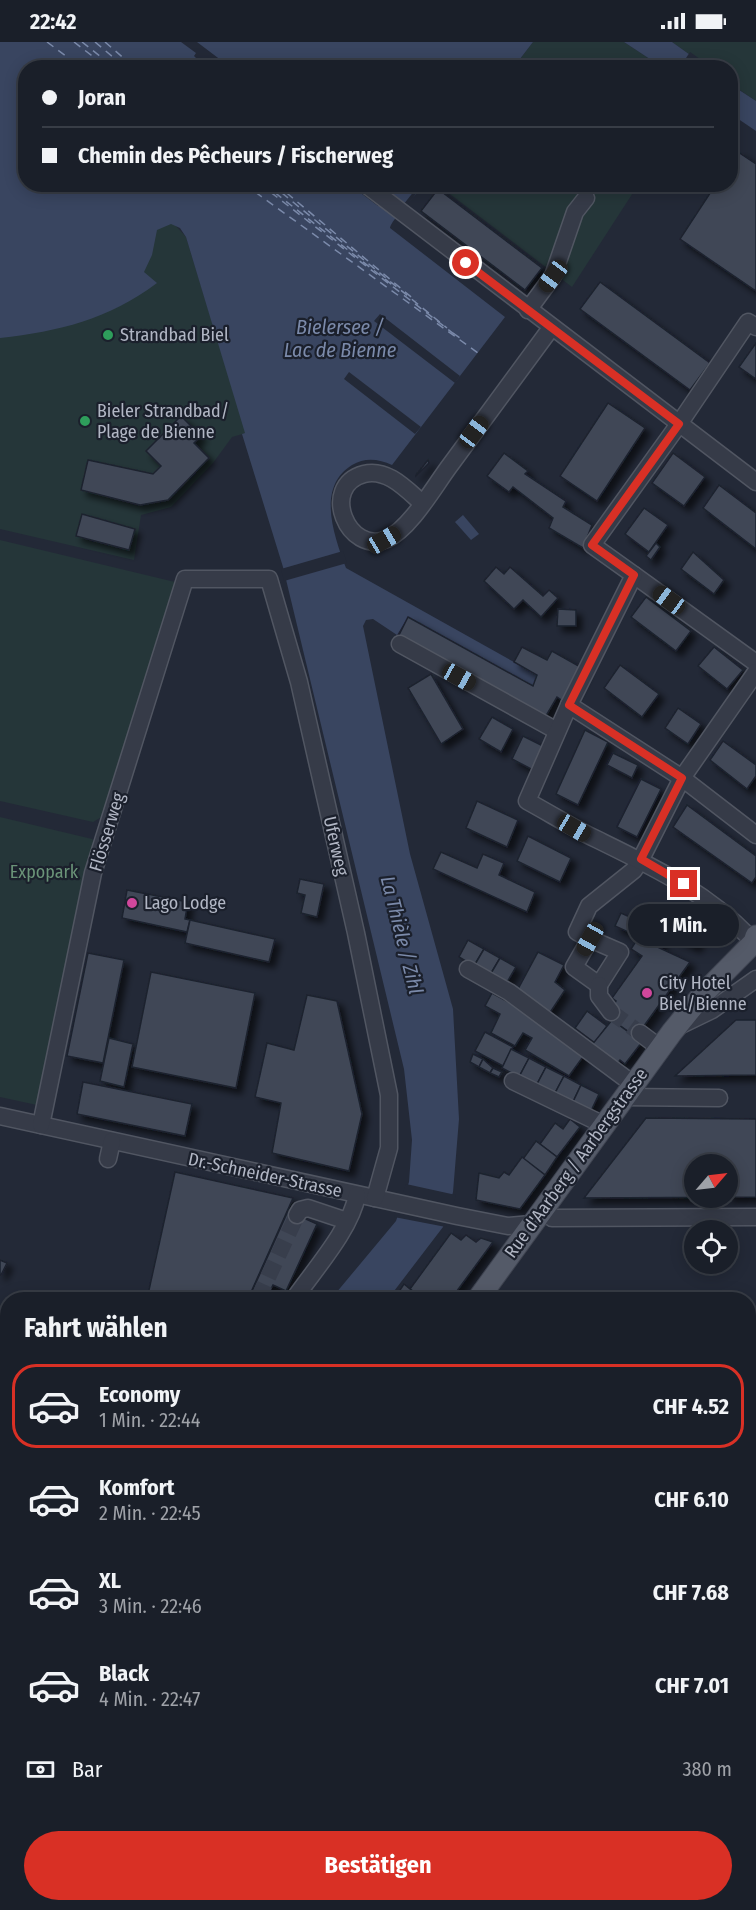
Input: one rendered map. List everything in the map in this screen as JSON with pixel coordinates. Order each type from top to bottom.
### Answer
[{"type":"main road","name":"Rue d'Aarberg / Aarbergstrasse","points":[[483,1292],[660,1048],[703,994],[755,940]]},
{"type":"street","points":[[375,192],[756,482]]},
{"type":"street","points":[[528,310],[553,276],[574,212],[586,198]]},
{"type":"street","points":[[756,327],[748,321],[679,424],[592,545],[756,663]]},
{"type":"street","points":[[422,503],[387,476],[378,472],[361,474],[352,479],[341,493],[340,503],[351,531],[370,540],[384,540],[395,534],[422,503],[551,328]]},
{"type":"street","points":[[634,575],[569,705],[527,801],[590,837],[641,859],[703,895],[755,940]]},
{"type":"street","name":"Flösserweg","points":[[41,1125],[93,873],[185,579]]},
{"type":"street","name":"Uferweg","points":[[185,579],[269,579],[299,682],[356,933],[389,1095],[388,1148],[380,1199]]},
{"type":"street","points":[[400,644],[557,731]]},
{"type":"street","points":[[599,985],[574,967],[588,906],[634,870],[682,778],[756,672]]},
{"type":"street","points":[[569,705],[682,778],[756,835]]},
{"type":"street","points":[[583,935],[620,952],[599,985],[599,996],[611,1012]]},
{"type":"street","points":[[468,969],[518,998],[628,1091],[718,1098]]},
{"type":"street","name":"Rue d'Aarberg / Aarbergstrasse","points":[[676,1028],[712,1010],[756,980]]},
{"type":"street","points":[[640,1033],[660,1048]]},
{"type":"street","points":[[513,1081],[604,1125]]},
{"type":"street","name":"Dr.-Schneider-Strasse","points":[[0,1116],[457,1216],[508,1226],[531,1224]]},
{"type":"street","points":[[108,1159],[112,1141]]},
{"type":"street","points":[[299,1292],[347,1221],[355,1206],[357,1195]]},
{"type":"street","points":[[297,1215],[300,1210],[308,1208],[347,1221]]},
{"type":"street","points":[[552,1218],[756,1216]]},
{"type":"green space","points":[[533,42],[624,42],[651,60],[519,60]]},
{"type":"green space","points":[[672,42],[756,42],[756,101],[738,89],[738,60],[697,60]]},
{"type":"green space","name":"Strandbad Biel","points":[[0,50],[18,143],[18,192],[165,192],[175,225],[186,237],[246,433],[232,437],[213,463],[171,507],[141,515],[134,560],[0,529]]},
{"type":"green space","points":[[447,192],[633,192],[572,287]]},
{"type":"green space","points":[[0,540],[175,582],[103,816],[93,822],[0,801]]},
{"type":"green space","name":"Expopark","points":[[0,817],[92,839],[95,844],[37,1105],[0,1097]]},
{"type":"water","name":"Bielersee / Lac de Bienne","points":[[0,42],[533,42],[519,60],[18,60],[18,192],[418,192],[399,213],[390,228],[505,317],[392,465],[372,460],[352,465],[341,474],[334,486],[331,499],[333,527],[346,568],[537,675],[533,686],[408,617],[397,635],[373,619],[366,620],[363,626],[410,854],[453,1009],[459,1119],[453,1192],[443,1227],[393,1292],[337,1292],[396,1221],[409,1182],[412,1140],[404,1069],[283,567],[242,434],[245,433],[186,237],[180,228],[171,224],[157,230],[152,255],[144,272],[157,283],[120,306],[82,322],[43,332],[0,338]]},
{"type":"water","points":[[624,42],[672,42],[697,60],[651,60]]},
{"type":"water","points":[[738,89],[756,101],[756,131],[738,119]]},
{"type":"water","points":[[463,515],[479,534],[471,540],[455,522]]},
{"type":"pier","points":[[181,42],[197,42],[221,60],[198,60],[194,56],[196,53]]},
{"type":"pier","points":[[690,52],[700,59],[699,60],[685,60]]},
{"type":"pier","points":[[359,192],[388,192],[403,205],[413,192],[418,192],[405,208],[378,206]]},
{"type":"pier","points":[[380,314],[460,376],[455,383],[374,321]]},
{"type":"pier","points":[[349,372],[421,427],[415,434],[344,379]]},
{"type":"pier","points":[[343,551],[347,563],[284,581],[281,569]]},
{"type":"pier","points":[[406,1184],[456,1195],[446,1227],[394,1217]]},
{"type":"building","points":[[738,152],[756,164],[756,291],[680,239],[711,192],[738,192]]},
{"type":"building","points":[[436,192],[442,192],[542,268],[525,290],[421,211]]},
{"type":"building","points":[[600,282],[710,363],[690,390],[580,309]]},
{"type":"building","points":[[756,343],[756,379],[739,367]]},
{"type":"building","points":[[608,403],[645,428],[597,501],[560,476]]},
{"type":"building","points":[[181,416],[201,436],[194,443],[209,458],[168,500],[140,505],[81,490],[88,460],[153,474],[161,466],[146,451]]},
{"type":"building","points":[[504,453],[528,471],[525,474],[566,501],[563,507],[592,525],[583,548],[549,528],[553,518],[513,487],[509,492],[487,476]]},
{"type":"building","points":[[673,453],[705,477],[684,506],[652,483]]},
{"type":"building","points":[[428,460],[429,463],[416,476],[416,475]]},
{"type":"building","points":[[719,485],[756,513],[756,549],[703,508]]},
{"type":"building","points":[[644,508],[668,525],[649,552],[625,534]]},
{"type":"building","points":[[82,514],[135,529],[129,550],[76,536]]},
{"type":"building","points":[[656,543],[660,547],[651,560],[646,556]]},
{"type":"building","points":[[693,552],[724,580],[714,594],[681,569]]},
{"type":"building","points":[[496,567],[504,574],[510,567],[543,596],[549,590],[558,598],[541,617],[523,600],[514,609],[484,581]]},
{"type":"building","points":[[646,597],[691,631],[676,651],[631,617]]},
{"type":"building","points":[[558,609],[576,610],[576,626],[557,626]]},
{"type":"building","points":[[408,617],[533,686],[537,675],[514,662],[522,647],[547,660],[552,651],[584,669],[566,703],[557,697],[543,721],[397,639]]},
{"type":"building","points":[[714,647],[743,670],[727,689],[698,666]]},
{"type":"building","points":[[620,665],[659,694],[642,717],[604,688]]},
{"type":"building","points":[[431,674],[463,729],[441,744],[408,688]]},
{"type":"building","points":[[678,708],[701,724],[688,744],[665,728]]},
{"type":"building","points":[[492,717],[513,729],[501,752],[479,739]]},
{"type":"building","points":[[585,730],[608,742],[578,805],[556,794]]},
{"type":"building","points":[[523,736],[545,747],[533,770],[512,759]]},
{"type":"building","points":[[723,741],[756,765],[756,776],[747,789],[710,760]]},
{"type":"building","points":[[613,753],[638,765],[632,778],[607,765]]},
{"type":"building","points":[[641,779],[661,789],[637,837],[617,827]]},
{"type":"building","points":[[477,801],[518,820],[507,847],[466,828]]},
{"type":"building","points":[[687,805],[756,856],[756,877],[752,883],[673,827]]},
{"type":"building","points":[[528,836],[571,858],[560,882],[517,861]]},
{"type":"building","points":[[441,852],[477,868],[483,854],[504,863],[499,875],[535,892],[527,912],[433,869]]},
{"type":"building","points":[[300,879],[324,884],[317,917],[301,913],[305,895],[297,893]]},
{"type":"building","points":[[127,890],[188,902],[185,919],[190,920],[187,932],[122,918]]},
{"type":"building","points":[[621,913],[665,933],[659,946],[615,926]]},
{"type":"building","points":[[681,915],[705,926],[695,947],[672,935]]},
{"type":"building","points":[[190,920],[275,939],[269,962],[185,943]]},
{"type":"building","points":[[638,938],[690,962],[636,1037],[608,1017],[616,1001],[612,998],[642,956],[631,949]]},
{"type":"building","points":[[468,940],[484,949],[474,966],[459,957]]},
{"type":"building","points":[[484,949],[500,958],[490,975],[474,966]]},
{"type":"building","points":[[538,952],[564,965],[555,982],[565,990],[549,1014],[517,991]]},
{"type":"building","points":[[88,953],[124,960],[103,1063],[67,1056]]},
{"type":"building","points":[[500,958],[516,967],[506,984],[490,975]]},
{"type":"building","points":[[151,972],[255,993],[236,1088],[132,1067]]},
{"type":"building","points":[[492,993],[534,1016],[585,1054],[569,1076],[525,1050],[532,1038],[523,1033],[515,1046],[491,1033],[500,1014],[485,1006]]},
{"type":"building","points":[[307,995],[337,1001],[362,1114],[349,1171],[272,1153],[281,1103],[255,1097],[267,1043],[294,1050]]},
{"type":"building","points":[[587,1011],[607,1026],[595,1043],[575,1028]]},
{"type":"building","points":[[612,1020],[642,1042],[625,1064],[620,1060],[616,1065],[591,1046]]},
{"type":"building","points":[[736,1020],[756,1020],[756,1075],[675,1076]]},
{"type":"building","points":[[485,1032],[513,1047],[503,1066],[475,1051]]},
{"type":"building","points":[[109,1038],[133,1044],[124,1087],[100,1081]]},
{"type":"building","points":[[511,1049],[529,1058],[519,1077],[502,1068]]},
{"type":"building","points":[[473,1054],[483,1059],[479,1067],[470,1062]]},
{"type":"building","points":[[529,1058],[546,1067],[536,1086],[519,1077]]},
{"type":"building","points":[[483,1059],[493,1068],[490,1073],[479,1067]]},
{"type":"building","points":[[546,1067],[564,1076],[554,1095],[536,1086]]},
{"type":"building","points":[[493,1068],[502,1072],[499,1077],[490,1073]]},
{"type":"building","points":[[564,1076],[581,1085],[572,1104],[554,1095]]},
{"type":"building","points":[[83,1082],[192,1104],[185,1136],[77,1114]]},
{"type":"building","points":[[581,1085],[599,1094],[590,1113],[572,1104]]},
{"type":"building","points":[[646,1118],[756,1119],[756,1197],[738,1197],[738,1154],[684,1154],[684,1197],[584,1198]]},
{"type":"building","points":[[570,1119],[580,1127],[557,1157],[540,1144],[555,1123],[563,1129]]},
{"type":"building","points":[[536,1141],[557,1157],[545,1175],[523,1159]]},
{"type":"building","points":[[522,1157],[545,1175],[520,1209],[476,1200],[479,1173],[499,1178],[504,1172],[509,1175]]},
{"type":"building","points":[[175,1172],[293,1198],[251,1292],[149,1292]]},
{"type":"building","points":[[288,1211],[317,1224],[286,1291],[273,1285],[270,1292],[252,1292]]},
{"type":"building","points":[[451,1233],[461,1240],[466,1235],[476,1242],[481,1238],[493,1242],[456,1292],[414,1292],[410,1289]]},
{"type":"building","points":[[0,1260],[7,1263],[1,1275],[0,1275]]},
{"type":"building","points":[[404,1284],[414,1292],[399,1292]]},
{"type":"ferry route","points":[[47,42],[71,60]]},
{"type":"ferry route","points":[[74,42],[98,60]]},
{"type":"ferry route","points":[[82,42],[105,60]]},
{"type":"ferry route","points":[[95,42],[116,60]]},
{"type":"ferry route","points":[[105,42],[126,60]]},
{"type":"ferry route","points":[[255,192],[478,353]]},
{"type":"ferry route","points":[[270,192],[454,334]]},
{"type":"ferry route","points":[[274,192],[395,287]]},
{"type":"ferry route","points":[[281,192],[447,328]]},
{"type":"ferry route","points":[[286,192],[416,301]]},
{"type":"ferry route","points":[[453,333],[464,341]]},
{"type":"tunnel","points":[[611,1012],[640,1033]]},
{"type":"tunnel","points":[[261,1292],[297,1215]]},
{"type":"place","name":"Strandbad Biel","points":[[108,335]]},
{"type":"place","name":"Bieler Strandbad/ Plage de Bienne","points":[[85,421]]},
{"type":"place","name":"Lago Lodge","points":[[132,903]]},
{"type":"place","name":"City Hotel Biel/Bienne","points":[[647,993]]},
{"type":"route","points":[[466,263],[679,424],[592,545],[634,575],[569,705],[682,778],[641,859],[684,884]]},
{"type":"water label","name":"La Thièle / Zihl","points":[[402,935]]}]
